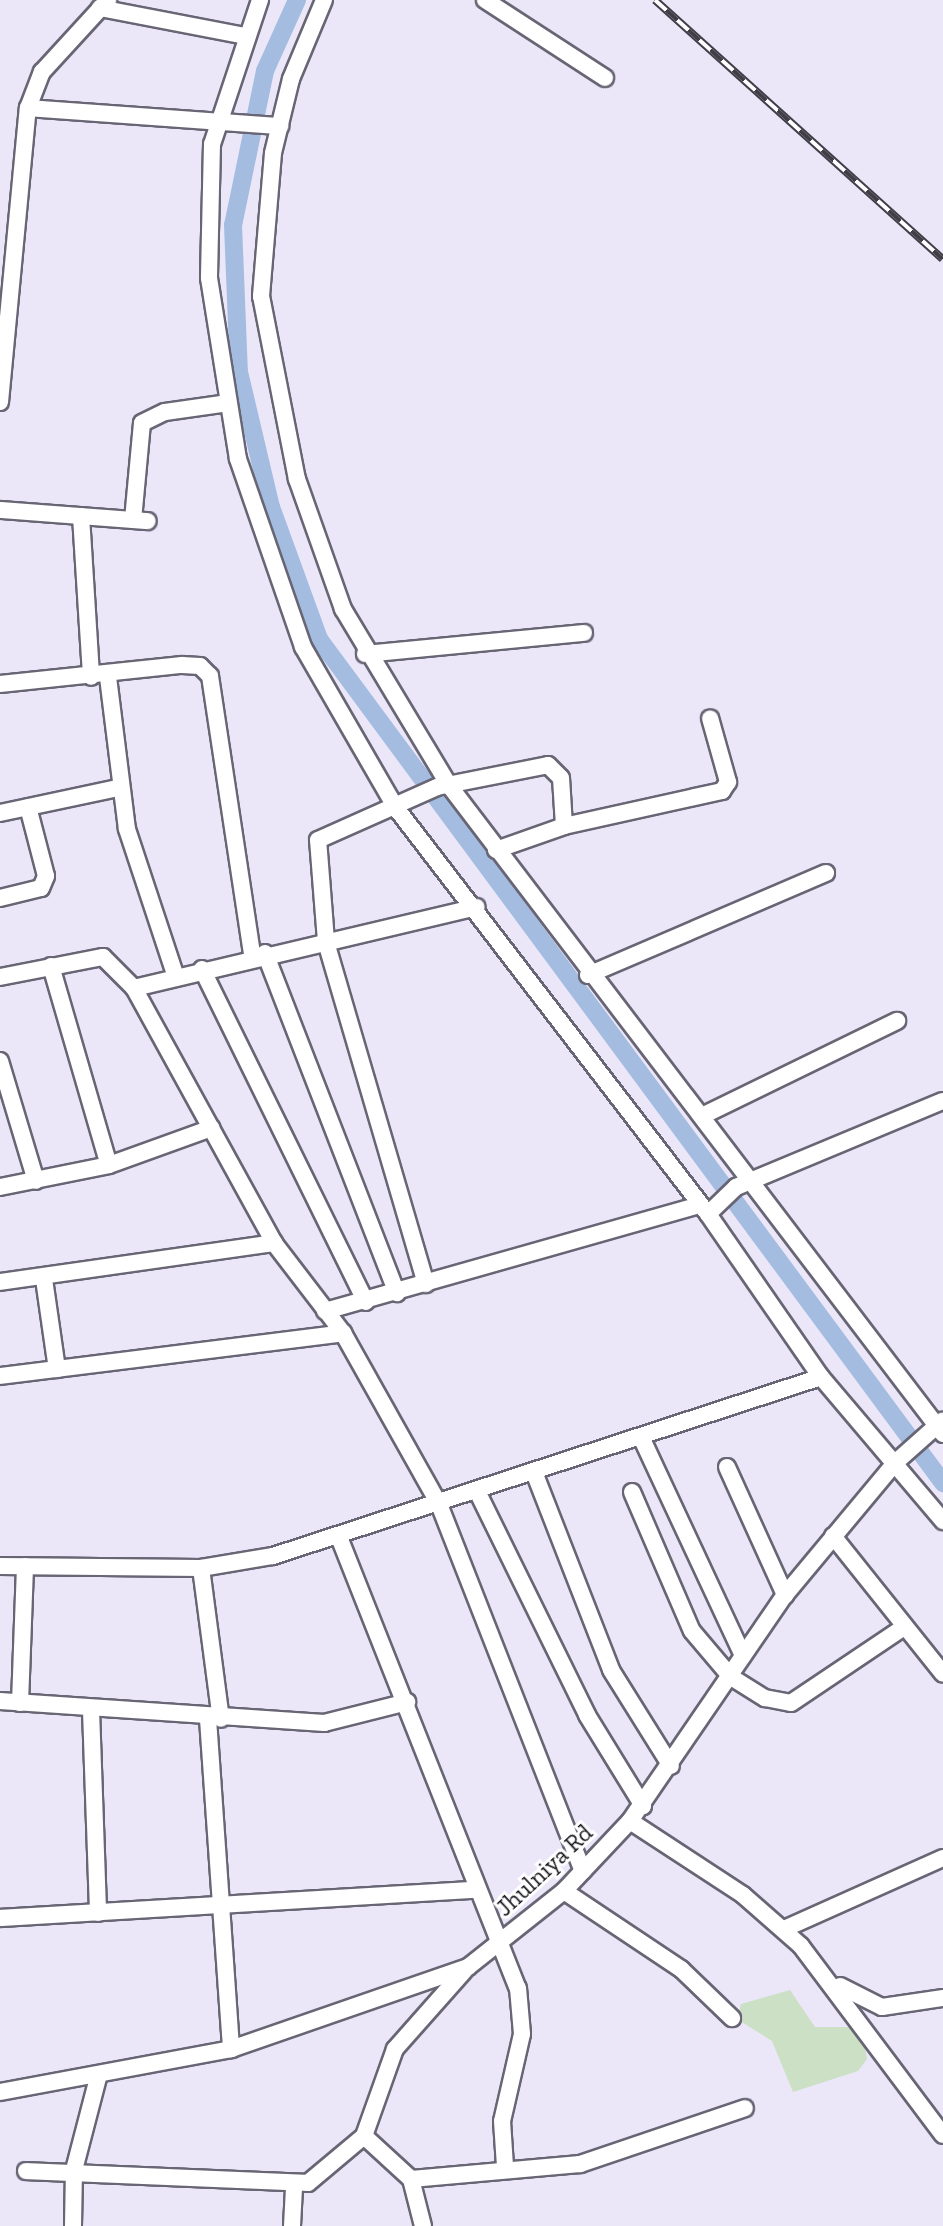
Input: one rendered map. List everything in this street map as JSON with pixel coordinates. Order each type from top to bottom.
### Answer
[{"type":"street","points":[[260,0],[245,36],[212,144],[209,278],[228,403],[254,523],[303,647],[402,804],[477,907],[708,1208],[821,1377],[902,1458],[943,1521]]},
{"type":"street","points":[[324,0],[273,126],[260,253],[265,343],[314,534],[365,654],[442,786],[496,850],[588,975],[704,1115],[941,1427]]},
{"type":"street","points":[[485,0],[605,78]]},
{"type":"street","points":[[0,402],[28,108],[42,72],[104,4],[245,36]]},
{"type":"street","points":[[28,108],[273,126]]},
{"type":"street","points":[[0,510],[140,520],[142,423],[157,413],[228,403]]},
{"type":"street","points":[[81,516],[99,677],[118,788],[176,977]]},
{"type":"street","points":[[365,654],[584,633]]},
{"type":"street","points":[[0,684],[99,677],[182,665],[200,666],[210,676],[258,954],[397,1293]]},
{"type":"street","points":[[496,850],[564,826],[722,791],[728,782],[710,718]]},
{"type":"street","points":[[426,1284],[326,941],[318,840],[442,786],[558,767],[564,826]]},
{"type":"street","points":[[0,813],[118,788]]},
{"type":"street","points":[[0,898],[41,888],[46,876],[28,807]]},
{"type":"street","points":[[588,975],[826,873]]},
{"type":"street","points":[[134,988],[258,954],[477,907]]},
{"type":"street","points":[[1,972],[103,957],[134,988],[274,1243],[343,1333],[439,1504],[583,1871]]},
{"type":"street","points":[[51,966],[109,1165]]},
{"type":"street","points":[[202,969],[366,1302]]},
{"type":"street","points":[[704,1115],[897,1021]]},
{"type":"street","points":[[0,1061],[36,1181]]},
{"type":"street","points":[[325,1311],[708,1208],[752,1179],[943,1101]]},
{"type":"street","points":[[0,1187],[109,1165],[211,1128]]},
{"type":"street","points":[[0,1282],[44,1279],[274,1243]]},
{"type":"street","points":[[44,1279],[57,1369]]},
{"type":"street","points":[[0,1376],[343,1333]]},
{"type":"street","points":[[0,1566],[201,1568],[339,1537],[642,1439],[821,1377]]},
{"type":"street","name":"Jhulniya Rd","points":[[0,2092],[98,2078],[231,2049],[468,1967],[564,1891],[630,1821],[671,1766],[785,1595],[902,1458],[941,1427]]},
{"type":"street","points":[[642,1439],[743,1656]]},
{"type":"street","points":[[727,1467],[785,1595]]},
{"type":"street","points":[[534,1472],[611,1670],[671,1766]]},
{"type":"street","points":[[477,1491],[587,1715],[643,1806]]},
{"type":"street","points":[[632,1492],[678,1606],[731,1677],[777,1704],[791,1703],[904,1627]]},
{"type":"street","points":[[833,1536],[943,1674]]},
{"type":"street","points":[[339,1537],[407,1702],[522,2012],[520,2061],[502,2121],[505,2166]]},
{"type":"street","points":[[20,1703],[25,1566]]},
{"type":"street","points":[[201,1568],[215,1719],[216,1906],[231,2049]]},
{"type":"street","points":[[0,1701],[215,1719],[324,1723],[407,1702]]},
{"type":"street","points":[[91,1710],[98,1913]]},
{"type":"street","points":[[630,1821],[784,1929],[835,1983],[943,2135]]},
{"type":"street","points":[[784,1929],[943,1858]]},
{"type":"street","points":[[0,1918],[475,1890]]},
{"type":"street","points":[[564,1891],[681,1969],[732,2018]]},
{"type":"street","points":[[26,2171],[74,2170],[294,2187],[321,2175],[364,2136],[395,2049],[468,1967]]},
{"type":"street","points":[[835,1983],[882,2007],[943,1998]]},
{"type":"street","points":[[73,2226],[74,2170],[98,2078]]},
{"type":"street","points":[[411,2179],[505,2166],[580,2164],[745,2108]]},
{"type":"street","points":[[364,2136],[411,2179],[423,2226]]},
{"type":"street","points":[[292,2226],[294,2187]]},
{"type":"green space","points":[[790,1990],[815,2027],[849,2027],[864,2041],[867,2059],[858,2071],[793,2092],[772,2041],[737,2019],[741,2004]]},
{"type":"waterway","points":[[297,0],[265,71],[233,225],[239,372],[271,507],[319,639],[943,1483]]},
{"type":"railway","points":[[655,0],[943,259]]}]
